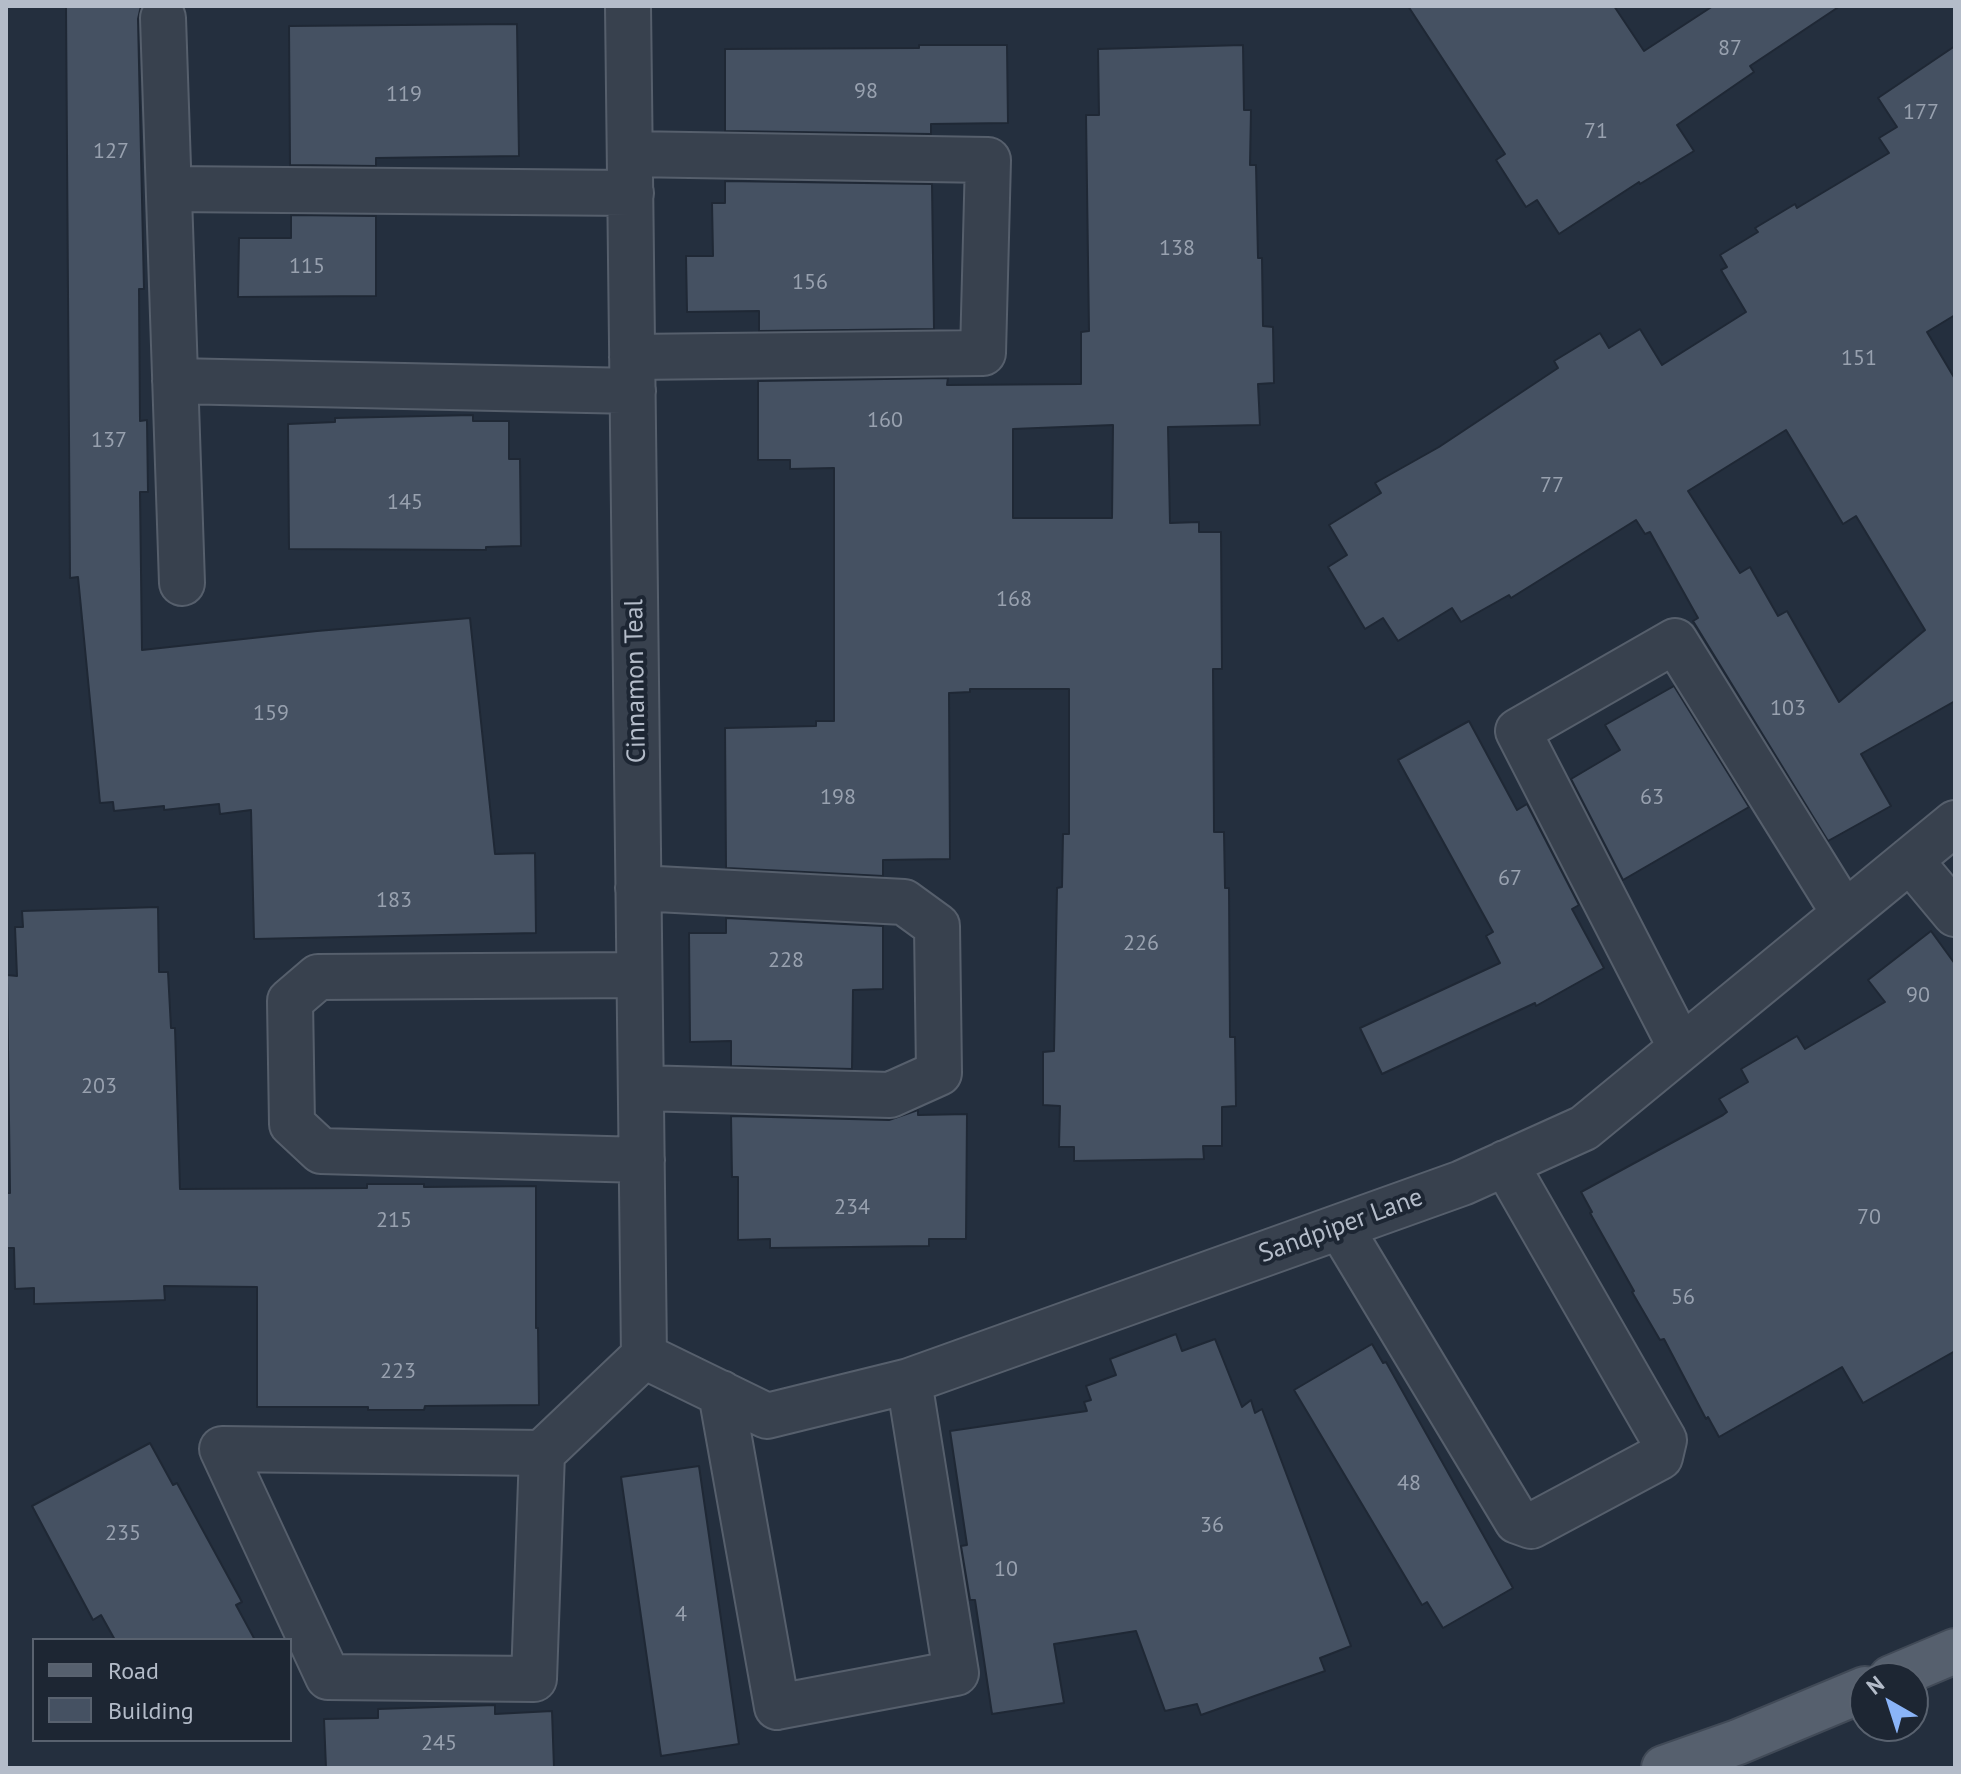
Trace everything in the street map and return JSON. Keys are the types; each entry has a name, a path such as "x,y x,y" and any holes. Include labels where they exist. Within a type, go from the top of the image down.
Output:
{"main road":[{"path":"1929,1662 1955,1651"},
{"path":"1664,1768 1738,1742 1849,1696"}],"street":[{"name":"Cinnamon Teal","path":"628,6 644,1356"},
{"path":"163,18 182,583"},
{"path":"169,189 988,160 983,353 632,374 175,381"},
{"path":"1681,1048 1518,731 1675,641 1844,913"},
{"name":"Sandpiper Lane","path":"644,1356 767,1416 909,1381 1462,1183 1584,1128 1955,823"},
{"path":"1910,860 1955,914"},
{"path":"638,888 904,902 937,926 939,1073 890,1095 641,1088"},
{"path":"639,975 318,977 290,1001 292,1124 321,1151 642,1160"},
{"path":"1340,1227 1517,1521 1531,1526 1660,1457 1664,1440 1505,1163"},
{"path":"542,1453 534,1679 328,1677 222,1449 542,1453 644,1356"},
{"path":"721,1393 777,1707 956,1673 909,1381"}],"building":[{"path":"141,6 138,19 144,289 139,289 140,421 147,420 148,492 140,492 142,650 470,618 495,854 535,853 536,933 254,939 251,810 220,814 219,804 114,811 113,802 100,803 78,577 70,578 66,7"},
{"path":"1408,6 1614,6 1644,51 1713,6 1840,6 1750,66 1754,72 1677,125 1694,151 1559,234 1537,200 1526,207 1496,160 1505,154"},
{"path":"517,24 519,156 376,158 376,166 290,165 289,26"},
{"path":"919,45 1007,45 1008,123 931,124 931,134 725,131 725,49 919,48"},
{"path":"1243,45 1244,110 1251,110 1250,165 1256,165 1263,326 1273,327 1274,383 1258,384 1260,425 1168,427 1170,523 1199,522 1199,532 1221,532 1222,669 1213,669 1214,832 1224,832 1225,888 1229,888 1230,1037 1235,1037 1236,1106 1222,1107 1222,1146 1203,1146 1204,1159 1074,1161 1074,1147 1059,1147 1060,1106 1043,1105 1043,1052 1054,1051 1057,888 1062,887 1063,834 1069,834 1069,689 970,689 970,692 949,693 950,859 883,860 883,876 726,868 725,728 816,726 816,721 834,721 834,468 790,469 790,460 758,460 758,381 948,378 947,385 1081,384 1081,332 1089,331 1086,115 1099,115 1098,49","holes":["1113,425 1112,518 1013,518 1013,429"]},
{"path":"1955,46 1955,315 1927,332 1955,379 1955,701 1861,754 1891,806 1828,841 1693,621 1698,618 1650,532 1645,534 1636,520 1511,598 1509,595 1461,622 1452,608 1398,641 1383,618 1365,629 1328,567 1347,555 1329,525 1381,493 1375,483 1439,447 1558,368 1554,361 1600,333 1609,348 1640,329 1662,365 1746,312 1721,270 1727,267 1720,255 1758,232 1755,228 1795,204 1797,208 1889,153 1879,138 1897,127 1878,98","holes":["1786,430 1843,524 1856,516 1925,630 1839,702 1787,611 1778,616 1750,567 1740,573 1688,491"]},
{"path":"725,181 932,184 934,329 759,331 759,311 687,312 686,256 713,256 712,203 725,203"},
{"path":"291,215 376,216 376,296 238,297 239,238 291,238"},
{"path":"473,415 473,421 509,421 509,459 520,459 521,546 486,547 486,550 289,549 288,424 335,422 335,418"},
{"path":"1674,686 1749,807 1623,880 1571,779 1620,750 1605,725"},
{"path":"1469,721 1517,810 1527,804 1579,905 1572,909 1604,968 1536,1006 1535,1003 1382,1074 1360,1028 1500,963 1486,936 1493,932 1398,760"},
{"path":"158,907 159,972 168,972 171,1028 175,1028 180,1189 367,1188 367,1184 536,1186 539,1405 425,1406 424,1410 257,1407 257,1287 164,1286 165,1300 34,1304 34,1288 15,1289 14,1248 6,1248 6,1193 10,1193 7,975 17,976 15,927 23,927 22,911"},
{"path":"726,918 883,926 883,989 853,990 852,1069 731,1066 731,1041 690,1042 689,933 726,933"},
{"path":"1931,931 1955,964 1955,1351 1863,1403 1842,1367 1719,1437 1708,1417 1706,1419 1664,1339 1660,1340 1632,1292 1581,1192 1727,1112 1719,1099 1748,1082 1741,1069 1797,1036 1805,1049 1885,1002 1868,980"},
{"path":"918,1110 918,1115 967,1114 966,1239 929,1239 929,1246 770,1248 770,1239 738,1240 738,1177 732,1177 731,1116 889,1120"},
{"path":"1176,1334 1182,1351 1215,1339 1242,1407 1251,1400 1255,1413 1262,1409 1351,1646 1320,1658 1325,1671 1201,1715 1197,1704 1165,1711 1136,1631 1054,1644 1064,1703 992,1714 975,1600 970,1600 961,1546 967,1545 950,1431 1087,1411 1084,1402 1091,1400 1086,1386 1116,1375 1110,1359"},
{"path":"1372,1344 1383,1363 1386,1362 1513,1588 1443,1628 1427,1602 1422,1605 1294,1390"},
{"path":"150,1443 173,1485 177,1483 242,1602 236,1605 254,1638 114,1638 101,1615 93,1620 32,1506"},
{"path":"699,1466 739,1744 661,1756 621,1477"},
{"path":"495,1705 495,1714 552,1711 554,1768 326,1768 324,1719 378,1718 378,1709"}]}
